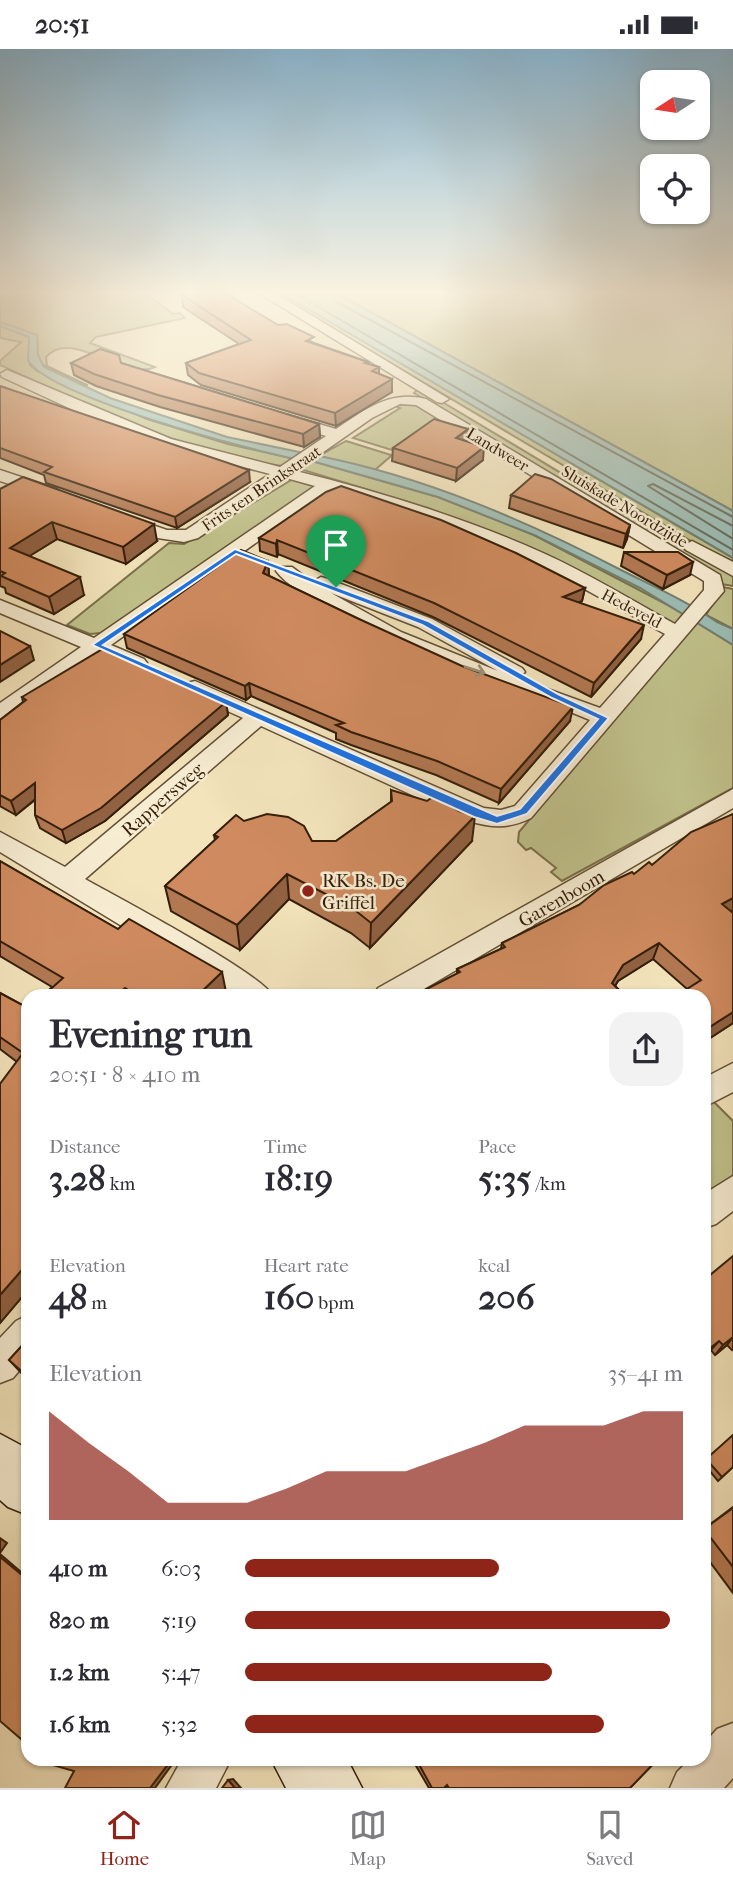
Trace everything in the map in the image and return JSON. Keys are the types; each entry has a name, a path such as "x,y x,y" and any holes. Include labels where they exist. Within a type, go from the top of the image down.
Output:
{"street":[{"name":"Sluiskade Noordzijde","path":"400,373 733,570"},
{"name":"Hedeveld","path":"7,374 91,413 165,442 383,498 476,531 539,558 682,627 523,812 497,820 478,815 177,680"},
{"name":"Landweer","path":"338,435 391,401 407,398 421,402 709,576 715,585 706,600 682,627"},
{"path":"273,415 338,435"},
{"name":"Frits ten Brinkstraat","path":"106,513 168,536 182,538 286,472 338,435"},
{"path":"0,475 68,500"},
{"name":"Frits ten Brinkstraat","path":"0,713 330,483"},
{"path":"235,551 272,566 319,597 402,640 464,667 555,696 604,718"},
{"path":"0,606 154,670"},
{"name":"Rappersweg","path":"65,882 258,717"},
{"name":"Garenboom","path":"400,989 733,797"},
{"path":"0,841 65,882 220,969 249,989"},
{"path":"711,1090 733,1076"},
{"path":"711,1208 733,1191"},
{"path":"0,1364 21,1341"},
{"path":"0,1462 21,1481"},
{"path":"693,1788 733,1745"},
{"path":"189,1788 204,1766"},
{"path":"310,1766 329,1788"}],"green space":[{"path":"17,373 42,373 147,419 228,444 295,459 282,466 209,450 138,426"},
{"path":"59,373 87,385 86,387"},
{"path":"408,373 418,373 733,558 733,566"},
{"path":"482,373 733,373 733,511"},
{"path":"419,388 733,576 733,586 721,584 721,578 697,562 414,393"},
{"path":"413,402 454,426 395,451 353,438 400,408 394,405"},
{"path":"346,441 391,456 375,470 319,456"},
{"path":"312,461 438,497 534,535 687,615 674,625 517,543 428,508 300,469"},
{"path":"293,479 316,487 101,633 90,634 67,625 169,543 184,544"},
{"path":"723,587 733,589 733,629 706,615"},
{"path":"698,621 733,645 733,788 562,881 551,872 556,868 531,848 526,850 518,842 519,832"},
{"path":"711,1101 733,1121 733,1176 711,1193"}],"water":[{"path":"57,373 110,398 227,437 304,453 295,459 152,420 71,389 43,374"},
{"path":"418,373 482,373 733,511 733,558"},
{"path":"319,456 436,488 513,518 671,595 733,629 733,645 640,588 534,535 438,497 312,461"}],"building":[{"path":"154,373 319,424 303,434 158,395 94,374"},
{"path":"200,373 377,373 392,379 335,413"},
{"path":"0,386 249,470 175,517 44,472 52,467 0,448"},
{"path":"434,419 468,429 456,438 484,447 457,468 393,448"},
{"path":"535,474 551,479 630,525 626,534 511,495"},
{"path":"23,477 154,524 123,547 52,522 10,548 80,577 49,597 1,576 5,573 0,571 0,489"},
{"path":"341,486 441,520 516,553 585,588 563,597 644,625 594,683 434,603 277,540 276,544 259,538 326,492"},
{"path":"241,550 268,561 263,573 359,619 462,666 573,707 501,789 437,761 351,732 336,725 344,723 249,683 245,686 124,634"},
{"path":"624,552 678,552 693,562 667,575"},
{"path":"0,631 30,646 0,665"},
{"path":"106,647 226,702 101,808 62,830 35,815 35,783 11,801 0,795 0,720 26,700 22,697"},
{"name":"RK Bs. De Griffel","path":"391,790 427,801 434,796 459,811 475,816 371,923 351,907 287,874 237,925 165,886 218,837 214,835 236,815 244,821 267,814 288,817 304,826 312,841 336,841 392,801"},
{"path":"733,814 733,898 722,904 733,913 733,1012 711,1026 711,989 687,989 701,980 659,943 623,965 612,983 618,989 427,989 460,972 457,969 505,947 502,943 579,905 604,885 632,872 634,874 649,862 652,865 691,832"},
{"path":"0,861 118,929 129,919 222,972 204,989 51,989 63,978 0,941"},
{"path":"0,993 21,1004 21,1052 0,1037"},
{"path":"21,1056 21,1271 0,1295 0,1084"},
{"path":"733,1256 733,1337 723,1345 719,1341 711,1347 711,1274"},
{"path":"21,1347 21,1371 9,1360"},
{"path":"733,1435 733,1467 722,1477 711,1465 711,1455"},
{"path":"733,1508 733,1567 711,1538 711,1524"},
{"path":"0,1557 21,1574 21,1739 0,1721"},
{"path":"56,1766 167,1766 150,1788 65,1788 74,1771"},
{"path":"420,1766 651,1766 630,1788 449,1788 447,1785 444,1788 432,1788"},
{"path":"228,1780 235,1788 222,1788"}],"place":[{"name":"RK Bs. De Griffel","path":"308,891"}],"route":[{"path":"235,551 336,587 425,623 555,696 604,718 523,812 511,818 497,820 478,815 97,645 235,551"}]}
